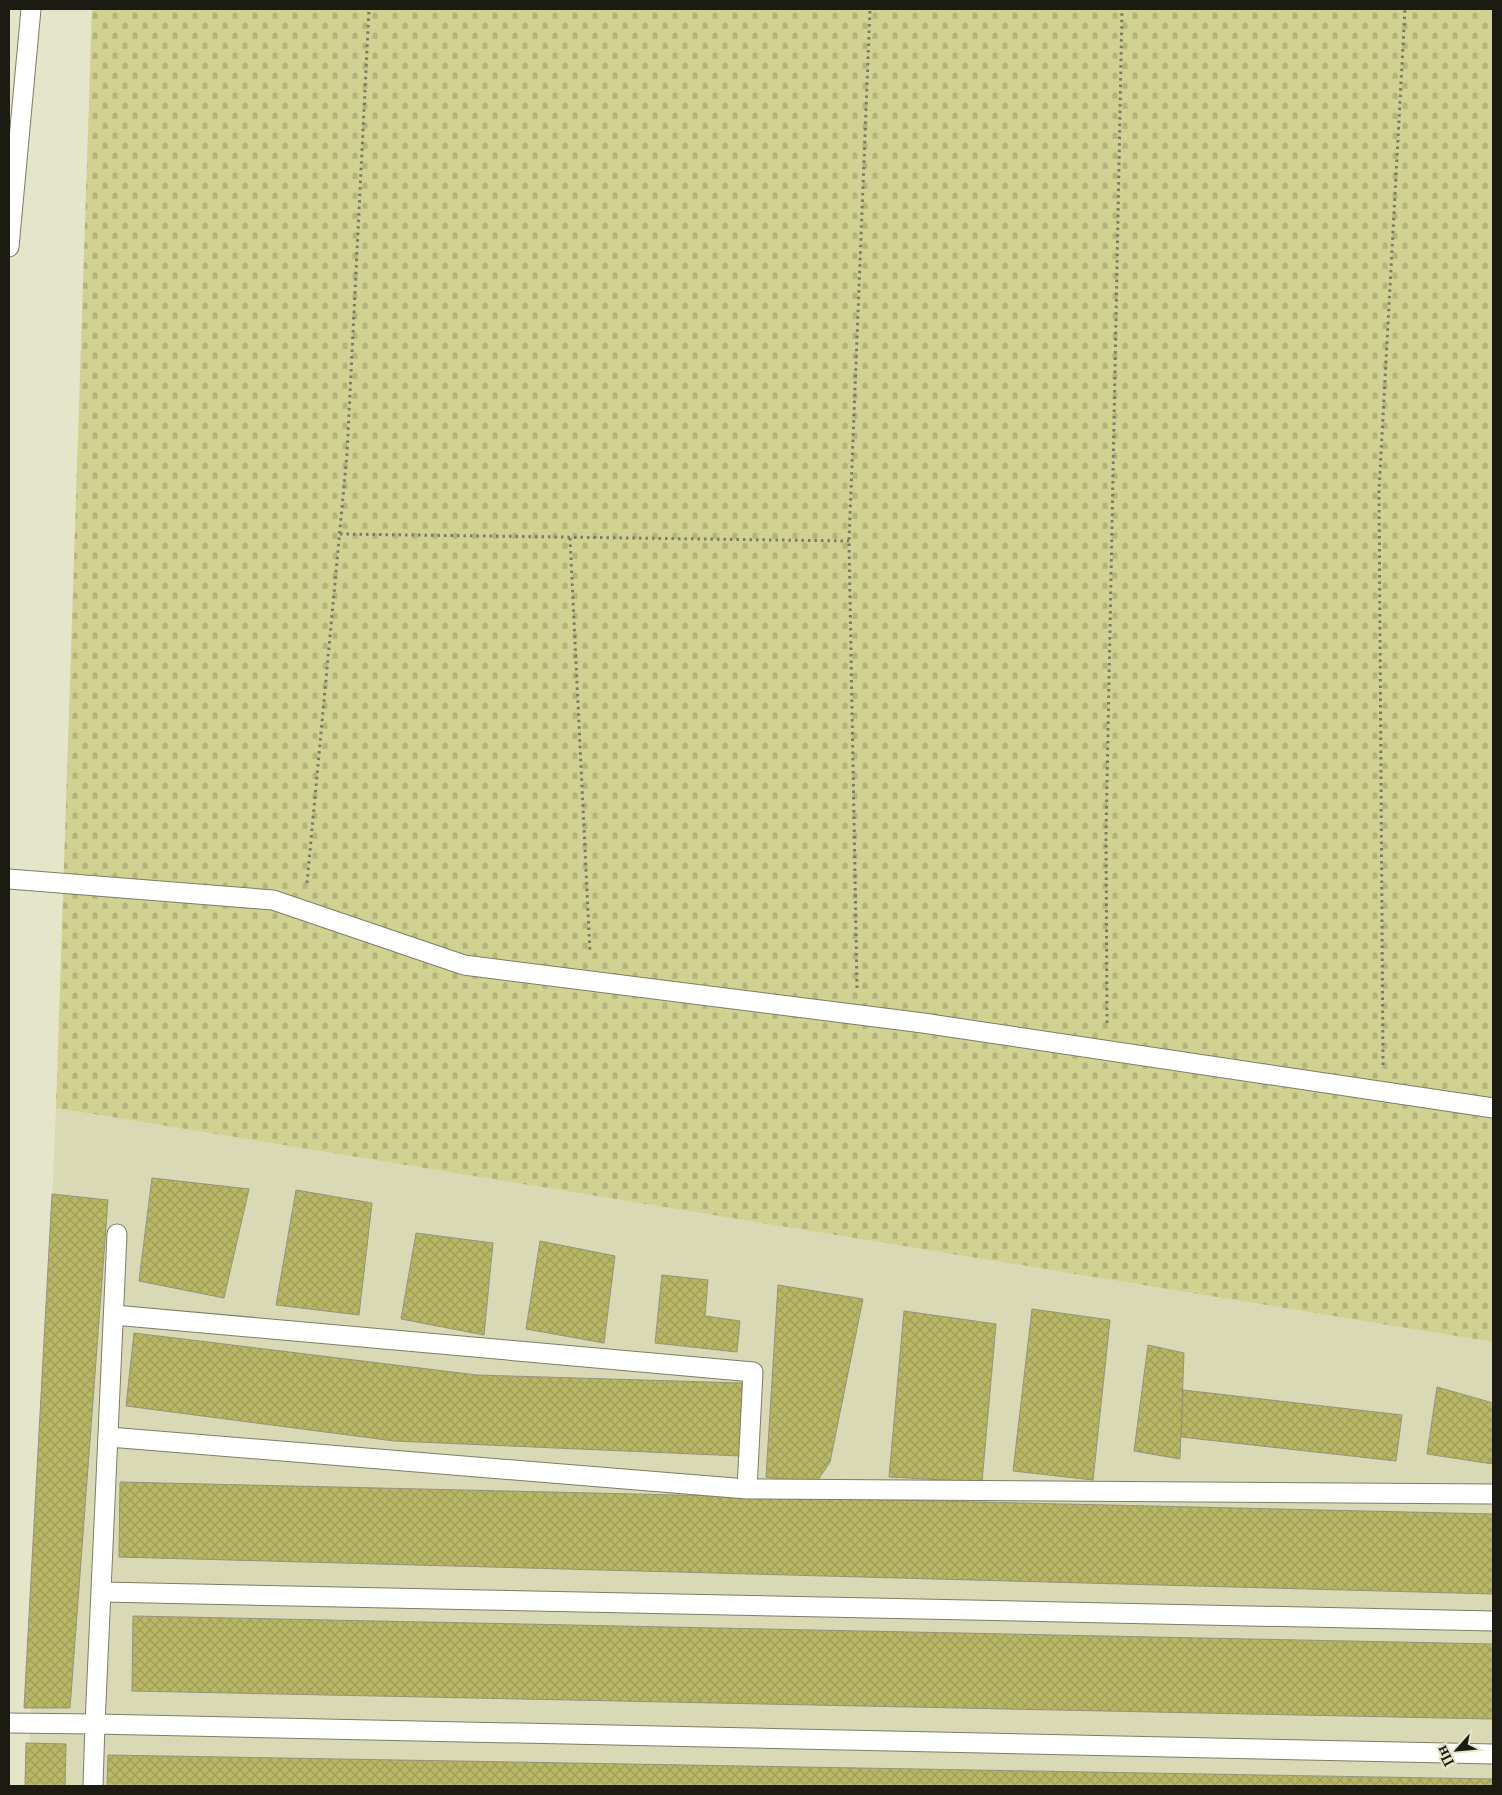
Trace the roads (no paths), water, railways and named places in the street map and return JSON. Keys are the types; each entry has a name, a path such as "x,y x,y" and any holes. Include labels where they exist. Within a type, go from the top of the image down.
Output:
{"lane":[{"path":"9,248 31,9"},
{"path":"9,879 274,900 464,965 857,1015 1493,1108"},
{"path":"93,1786 117,1234"},
{"path":"114,1315 752,1372 747,1489"},
{"path":"109,1437 747,1489 1493,1494"},
{"path":"102,1592 1493,1621"},
{"path":"9,1724 95,1724 1493,1754"}]}
